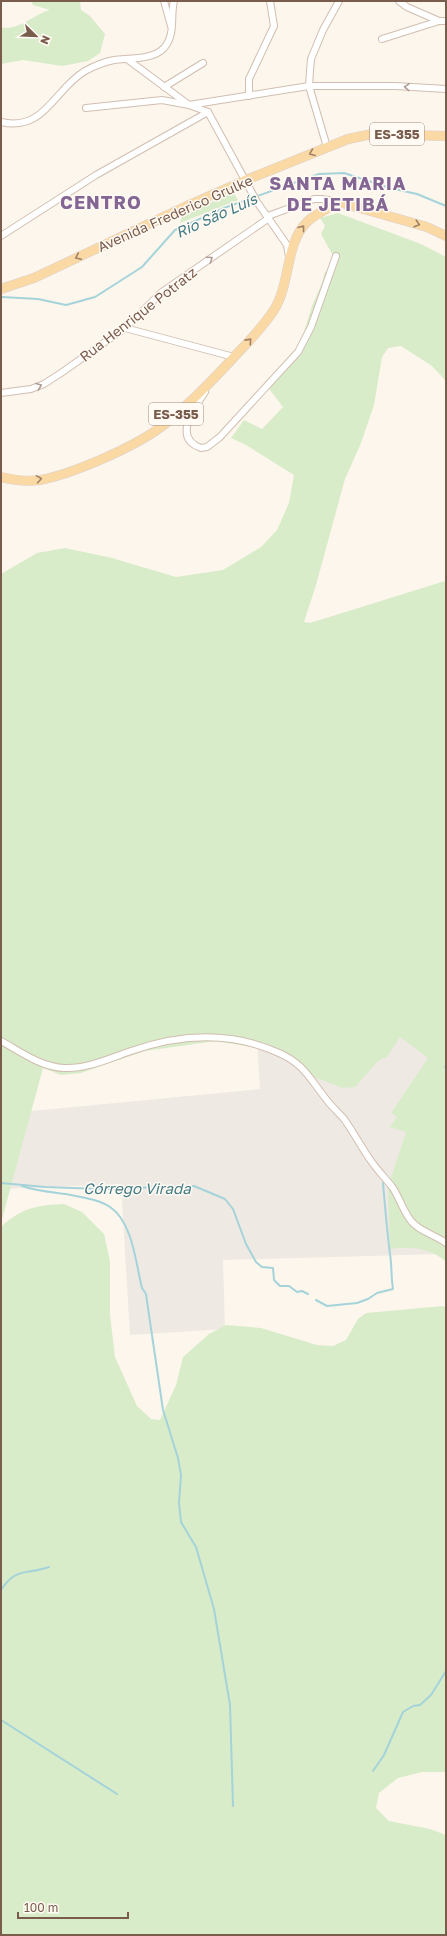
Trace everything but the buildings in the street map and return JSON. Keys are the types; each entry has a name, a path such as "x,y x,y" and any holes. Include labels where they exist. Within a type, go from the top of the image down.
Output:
{"main road":[{"name":"Avenida Frederico Grulke","path":"1,289 34,278 191,204 348,139 372,134 446,136"},
{"path":"339,202 427,227 446,236"},
{"name":"ES-355","path":"1,477 25,481 40,480 97,461 161,427 211,382 274,309 284,290 299,231 308,220 339,202"}],"street":[{"path":"164,1 172,28"},
{"path":"1,122 29,122 40,116 76,77 98,65 156,54 167,43 172,28 174,1"},
{"path":"249,96 250,79 274,26 270,1"},
{"path":"327,147 309,86 311,59 323,30 338,1"},
{"path":"399,1 406,8 439,21 446,22"},
{"path":"382,40 439,21"},
{"path":"127,59 189,105 309,86 387,86 446,89"},
{"path":"164,87 202,63"},
{"path":"86,108 162,100 189,105 208,112 257,202 287,245 290,264"},
{"path":"1,236 96,175 208,112"},
{"name":"Rua Henrique Potratz","path":"1,393 16,392 44,384 125,328 162,292 268,217 314,199 339,202"},
{"path":"211,382 191,414 187,426 188,438 195,446 201,448 207,447 220,437 298,352 311,327 336,256"},
{"path":"125,328 234,357"},
{"path":"1,1041 32,1059 48,1065 63,1068 79,1068 96,1064 151,1044 179,1038 202,1036 225,1038 251,1043 280,1053 309,1074 325,1098 344,1120 374,1165 391,1185 414,1224 446,1243"}],"shaded area":[{"path":"441,1030 440,1254 223,1260 225,1329 130,1335 121,1184 1,1189 1,1114 260,1089 257,1039"}],"green space":[{"path":"31,1 80,1 81,10 90,16 105,34 100,53 88,61 62,66 23,60 1,64 1,27 7,28 19,25 50,10 33,5"},
{"path":"233,192 238,200 180,223 182,216"},
{"path":"338,213 421,244 446,257 446,381 432,366 401,346 388,348 382,357 374,405 361,443 345,479 316,585 304,622 310,623 445,581 446,1262 434,1254 420,1249 390,1249 388,1187 406,1132 390,1127 397,1117 391,1113 428,1058 400,1037 387,1057 378,1061 355,1087 343,1088 316,1078 282,1056 252,1047 216,1041 145,1051 81,1073 61,1075 43,1068 1,1223 1,574 37,553 65,548 112,558 176,577 223,570 261,547 277,530 289,503 294,475 246,445 231,438 244,420 262,429 283,407 267,386 300,344 325,272 336,269 336,261 321,234 325,226 320,218"},
{"path":"64,1204 82,1212 104,1234 110,1261 110,1315 115,1357 137,1406 151,1419 160,1420 176,1385 183,1357 209,1334 226,1325 261,1328 317,1345 333,1346 346,1340 358,1319 366,1313 443,1306 446,1308 446,1772 422,1772 398,1778 379,1793 376,1808 389,1821 430,1829 446,1835 446,1935 1,1935 1,1227 15,1216 30,1209 46,1205"}],"waterway":[{"name":"Rio São Luís","path":"2,297 38,299 66,305 95,297 142,267 175,230 224,208 319,174 344,173 390,188 417,194 446,206"},
{"name":"Córrego Virada","path":"1,1183 45,1187 101,1189 194,1186 225,1199 233,1209 246,1244 256,1262 262,1267 273,1268 274,1280 280,1286 289,1286 297,1292 302,1291 308,1294"},
{"path":"316,1300 327,1306 357,1303 368,1299 377,1293 393,1289 383,1183"},
{"path":"22,1186 83,1197 105,1204 118,1214 129,1233 142,1288 146,1294 163,1410 178,1458 181,1475 179,1503 181,1522 196,1547 214,1609 230,1705 233,1806"},
{"path":"1,1590 6,1583 17,1575 49,1567"},
{"path":"373,1771 384,1755 403,1712 413,1706 420,1705 431,1695 446,1671"},
{"path":"1,1720 117,1794"}],"district":[{"name":"SANTA MARIA DE JETIBÁ","path":"338,193"},
{"name":"CENTRO","path":"101,202"}]}
